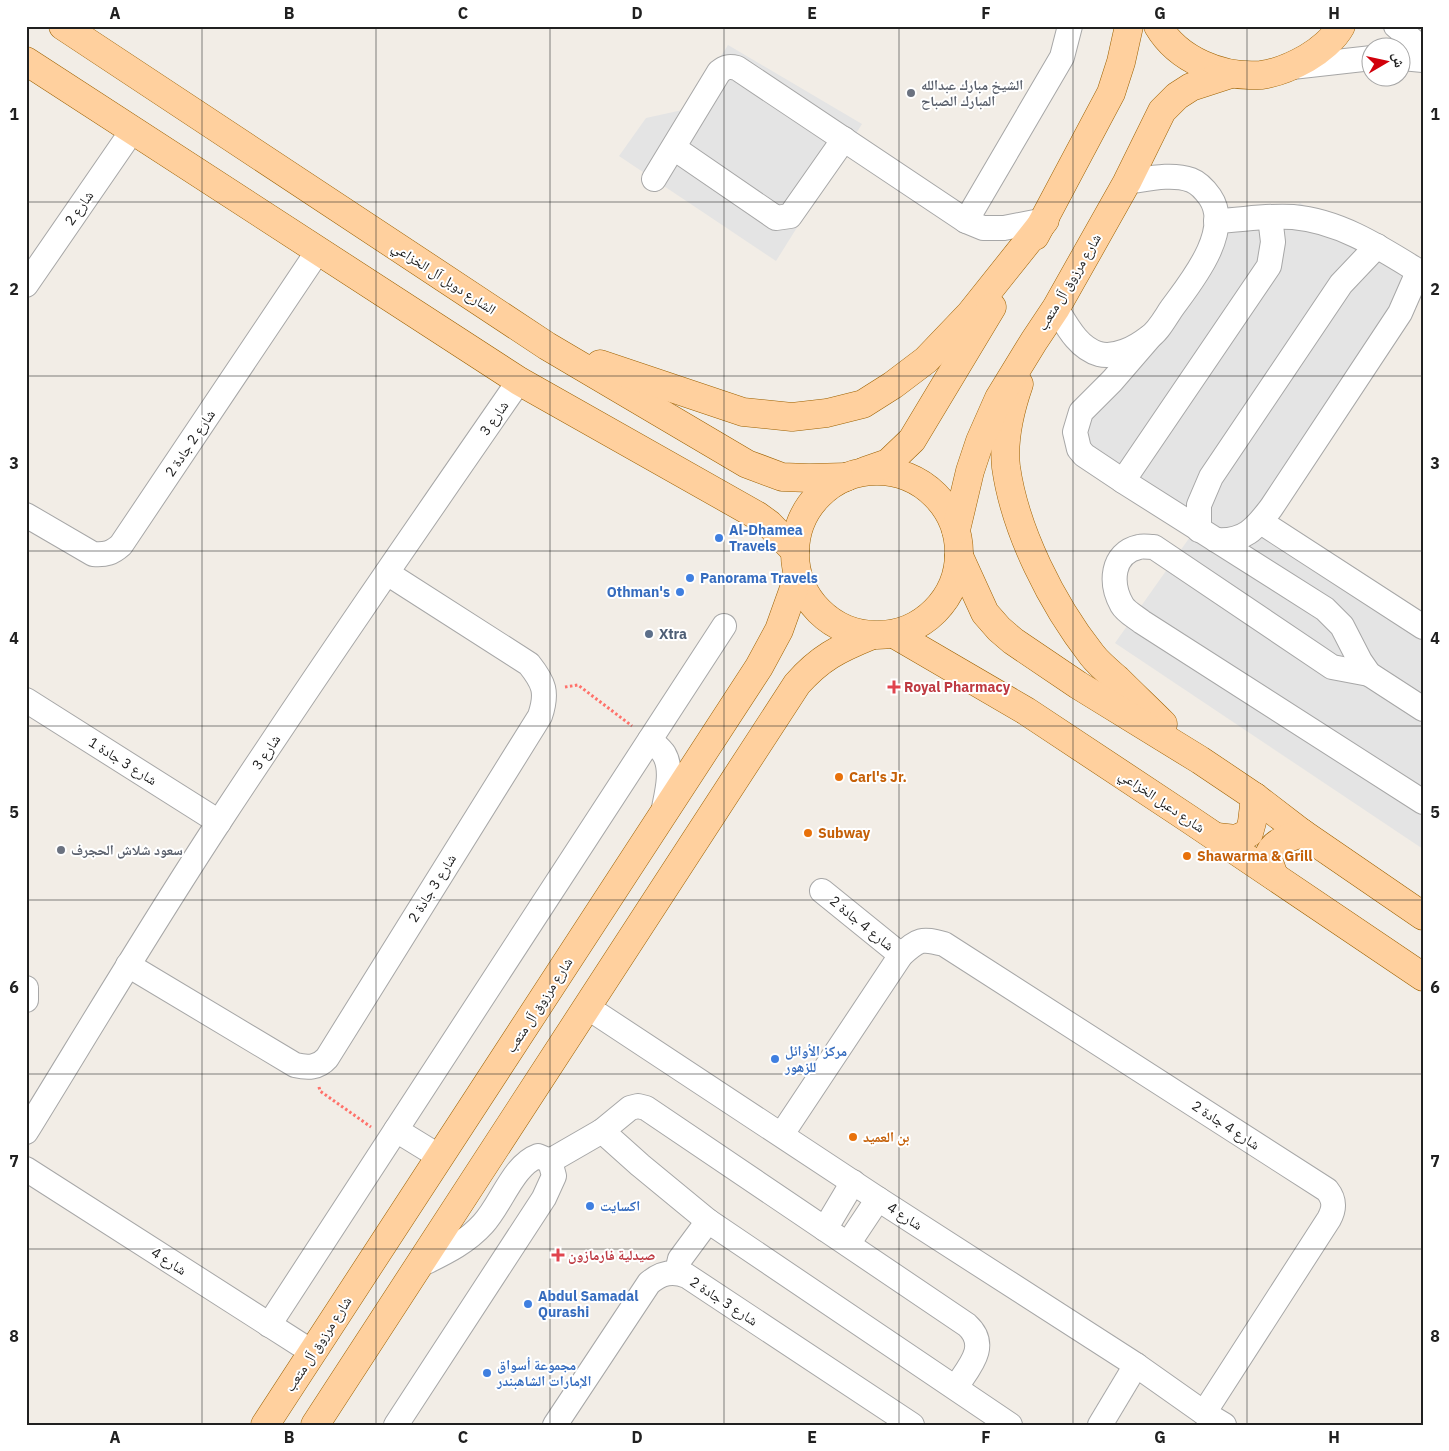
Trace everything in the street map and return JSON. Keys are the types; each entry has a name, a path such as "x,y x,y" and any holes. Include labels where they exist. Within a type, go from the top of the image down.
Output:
{"main road":[{"name":"الشارع دوبل آل الخزاعي","path":"63,26 547,346 747,464 782,477 809,478 855,474"},
{"path":"796,564 797,532 804,514 815,498 829,486 855,474 888,463 912,440 1045,220 1111,93 1121,62 1129,26"},
{"path":"1158,26 1164,37 1194,61 1231,74 1261,75 1290,68 1317,52 1338,31 1340,26"},
{"path":"26,61 519,381 758,516 769,524 796,564 806,595 818,610 833,623 851,632 882,635"},
{"name":"شارع مرزوق آل متعب","path":"958,543 970,471 980,441 999,398 1056,308 1127,182 1162,111 1176,96 1191,87 1231,74"},
{"path":"547,346 743,412 792,417 836,411 863,404 893,385 926,360 970,314 1045,220"},
{"path":"1034,340 1016,391 1007,433 1006,465 1015,506 1027,540 1046,583 1093,656 1200,760"},
{"path":"855,474 888,471 911,478 931,490 947,508 958,543 985,613 1013,641 1078,685 1200,760 1423,916"},
{"path":"315,1425 797,684 810,670 839,648 915,627 933,614 946,598 956,578 958,543"},
{"name":"شارع مرزوق آل متعب","path":"265,1425 770,648 786,611 796,564"},
{"name":"شارع دعبل الخزاعي","path":"882,635 1026,711 1423,976"},
{"path":"1217,837 1236,839 1249,833 1255,798"},
{"path":"1274,876 1268,857 1272,848 1284,840 1302,833"},
{"path":"386,1239 392,1257 400,1264 409,1267 418,1266"},
{"path":"348,1298 358,1295 368,1297 376,1303 381,1312 382,1322"}],"street":[{"path":"966,221 1062,57 1070,26"},
{"path":"1396,26 1423,47"},
{"path":"1290,68 1362,59"},
{"path":"654,180 719,72 731,66 737,68 966,221 983,228 1004,228 1045,220"},
{"name":"شارع 2","path":"26,285 132,131"},
{"path":"674,148 776,218 781,218 790,216 844,140"},
{"path":"1127,182 1171,176 1193,180 1205,190 1217,212 1216,232 1208,255 1150,338 1112,381 1081,412 1075,432 1079,449 1084,455 1123,481 1325,609 1342,626 1369,674"},
{"path":"1208,535 1226,540 1238,538 1261,522 1400,313 1420,273 1377,246 1344,230 1315,220 1294,217 1270,217 1216,221"},
{"path":"1123,481 1269,266 1273,242 1270,217"},
{"path":"1208,535 1199,505 1211,478 1341,284 1377,246"},
{"name":"شارع 2 جادة 2","path":"26,515 93,554 104,555 121,545 318,251"},
{"path":"1056,308 1075,337 1086,349 1100,354 1116,354 1133,348 1150,338"},
{"name":"شارع 3","path":"26,1132 128,965 219,822 386,573 519,381"},
{"path":"1261,522 1423,627"},
{"path":"1423,709 1369,674 1332,667 1154,547 1138,547 1126,553 1117,561 1114,577 1116,592 1122,607 1151,628 1423,802"},
{"path":"386,573 529,664 544,689"},
{"path":"269,1325 724,626"},
{"name":"شارع 3 جادة 2","path":"315,1067 327,1058 540,716 544,703 544,689"},
{"name":"شارع 3 جادة 1","path":"26,700 219,822"},
{"path":"650,740 664,754 668,763 669,777 663,814"},
{"name":"شارع 4 جادة 2","path":"822,891 901,955"},
{"name":"شارع 4 جادة 2","path":"782,1134 901,955 914,943 927,940 944,944 1327,1190 1332,1196 1334,1204 1330,1219 1204,1412"},
{"path":"128,965 295,1065 315,1067"},
{"path":"26,988 26,1000"},
{"name":"شارع 4","path":"587,1007 878,1199 1136,1365 1224,1425"},
{"path":"550,1161 602,1131 630,1108 638,1106 646,1108 973,1330 977,1339 978,1349 975,1358 956,1387"},
{"path":"602,1131 708,1221 1010,1425"},
{"path":"393,1135 440,1156"},
{"path":"396,1425 552,1185 554,1176 550,1161 538,1156 524,1164 494,1210 472,1236 418,1266"},
{"name":"شارع 4","path":"26,1169 312,1352"},
{"path":"826,1229 853,1182"},
{"path":"848,1244 878,1199"},
{"path":"677,1272 680,1259 708,1221"},
{"name":"شارع 3 جادة 2","path":"556,1425 649,1283 657,1276 677,1272 687,1276 912,1425"},
{"path":"1100,1425 1136,1365"}],"path":[{"path":"544,689 578,685 650,740"},
{"path":"315,1067 320,1091 393,1135"}],"shaded area":[{"path":"728,45 862,124 776,261 619,156 646,118 687,109"},
{"path":"1300,203 1418,272 1254,526 1423,629 1423,849 1115,643 1197,527 1065,438 1181,286 1229,206 1283,217"}],"place":[{"name":"الشيخ مبارك عبدالله المبارك الصباح","path":"911,93"},
{"name":"Al-Dhamea Travels","path":"719,538"},
{"name":"Panorama Travels","path":"690,578"},
{"name":"Othman's","path":"680,592"},
{"name":"Xtra","path":"649,634"},
{"name":"Royal Pharmacy","path":"894,687"},
{"name":"Carl's Jr.","path":"839,777"},
{"name":"Subway","path":"808,833"},
{"name":"سعود شلاش الحجرف","path":"61,850"},
{"name":"Shawarma & Grill","path":"1187,856"},
{"name":"مركز الأوائل للزهور","path":"775,1059"},
{"name":"بن العميد","path":"853,1137"},
{"name":"اكسايت","path":"590,1206"},
{"name":"صيدلية فارمازون","path":"558,1255"},
{"name":"Abdul Samadal Qurashi","path":"528,1304"},
{"name":"مجموعة أسواق الإمارات الشاهبندر","path":"487,1373"}]}
